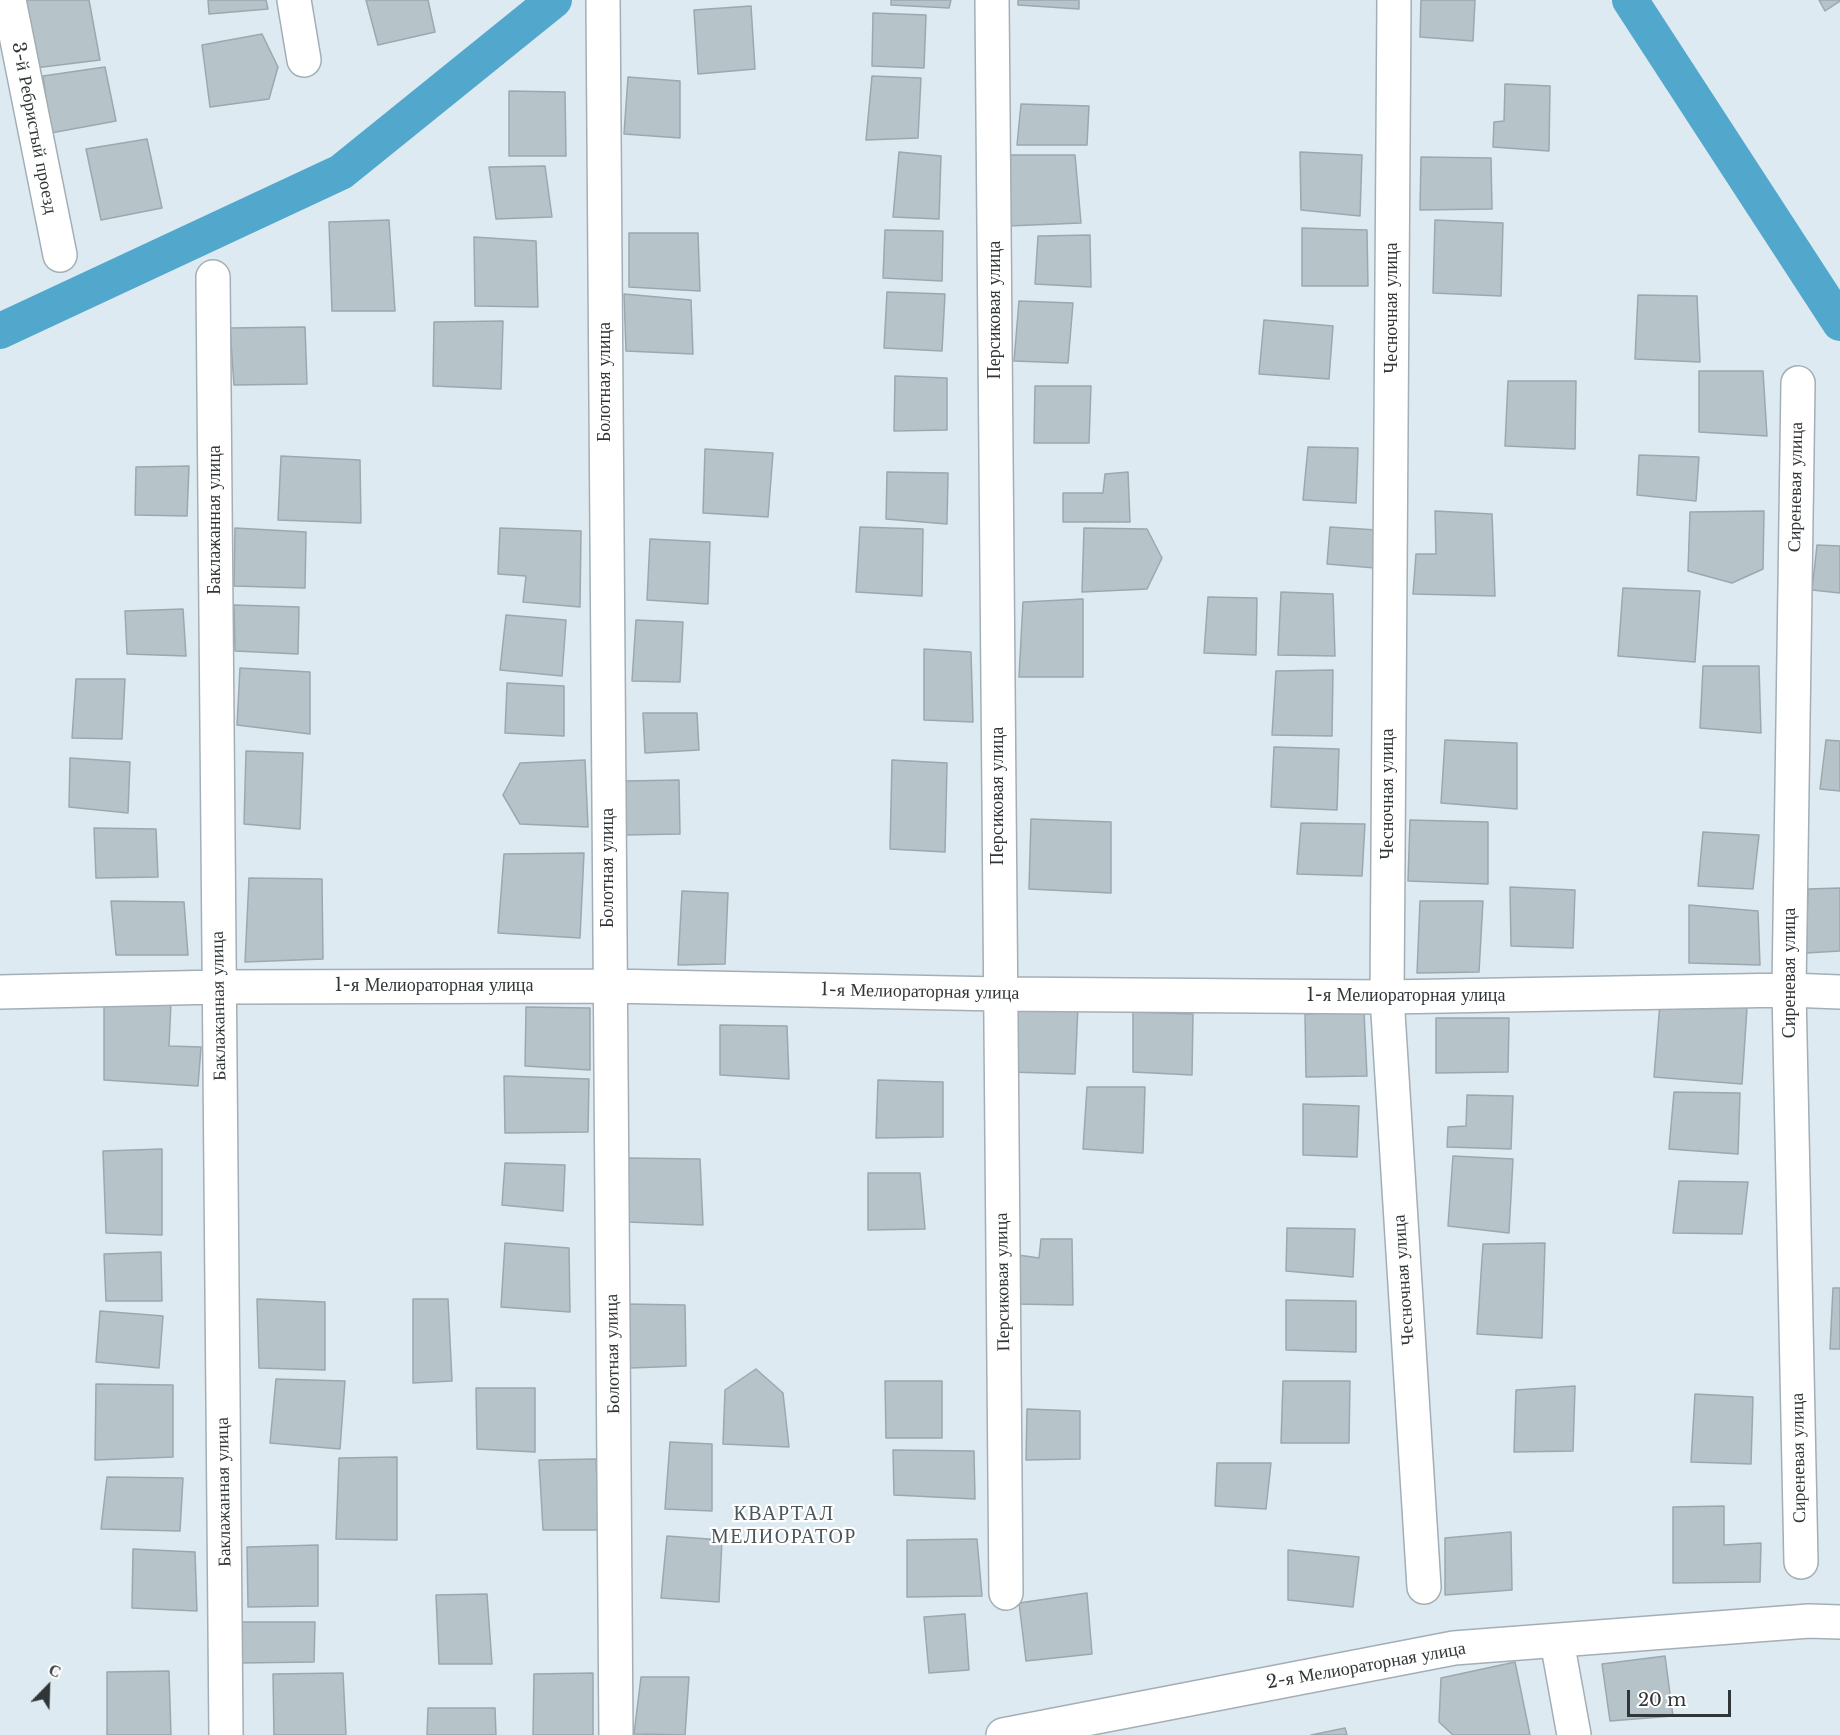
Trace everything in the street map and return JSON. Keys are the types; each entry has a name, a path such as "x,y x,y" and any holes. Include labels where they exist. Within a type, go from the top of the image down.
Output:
{"street":[{"name":"3-й Ребристый проезд","path":"9,0 60,255"},
{"path":"294,0 304,60"},
{"name":"Болотная улица","path":"603,0 616,1735"},
{"name":"Персиковая улица","path":"992,0 1006,1593"},
{"name":"Чесночная улица","path":"1394,0 1387,997 1424,1587"},
{"name":"Баклажанная улица","path":"213,277 226,1735"},
{"name":"Сиреневая улица","path":"1798,383 1789,990 1801,1562"},
{"name":"1-я Мелиораторная улица","path":"0,992 218,987 609,986 999,994 1387,997 1789,990 1840,992"},
{"name":"2-я Мелиораторная улица","path":"1003,1735 1137,1723 1454,1648 1809,1621 1840,1622"},
{"path":"1557,1641 1574,1735"}],"building":[{"path":"23,0 89,0 100,60 35,68"},
{"path":"208,0 266,0 268,9 209,14"},
{"path":"366,0 428,0 435,32 378,45"},
{"path":"891,0 951,0 949,8 891,5"},
{"path":"1018,0 1079,0 1079,9 1018,5"},
{"path":"1421,0 1475,0 1473,41 1420,37"},
{"path":"1819,0 1840,0 1840,1 1825,11"},
{"path":"751,6 755,69 698,74 694,10"},
{"path":"873,13 926,15 924,68 872,66"},
{"path":"262,34 278,67 269,99 210,107 202,45"},
{"path":"105,67 116,121 51,133 43,76"},
{"path":"872,76 921,78 918,138 866,140"},
{"path":"628,77 680,81 680,138 624,134"},
{"path":"1505,84 1550,86 1549,151 1493,147 1494,122 1504,121"},
{"path":"509,91 565,92 566,156 509,156"},
{"path":"1021,104 1089,106 1087,145 1017,145"},
{"path":"147,139 162,208 101,220 86,149"},
{"path":"899,152 941,156 939,219 893,217"},
{"path":"1300,152 1362,155 1360,216 1301,210"},
{"path":"1006,155 1075,155 1081,223 1008,226"},
{"path":"1421,157 1491,158 1492,209 1420,210"},
{"path":"545,166 552,217 496,219 489,167"},
{"path":"389,220 395,311 332,311 329,222"},
{"path":"1435,220 1503,223 1501,296 1433,293"},
{"path":"1302,228 1367,230 1368,286 1302,286"},
{"path":"885,230 943,231 942,281 883,278"},
{"path":"629,233 698,233 700,291 629,287"},
{"path":"1090,235 1091,287 1035,284 1038,236"},
{"path":"474,237 536,241 538,307 475,306"},
{"path":"887,292 945,294 942,351 884,348"},
{"path":"624,294 691,300 693,354 626,351"},
{"path":"1638,295 1697,296 1700,362 1635,359"},
{"path":"1019,301 1073,303 1068,363 1014,361"},
{"path":"1264,320 1333,326 1329,379 1259,374"},
{"path":"503,321 501,389 433,386 434,322"},
{"path":"305,327 307,384 234,385 230,328"},
{"path":"1699,371 1763,371 1767,436 1699,432"},
{"path":"895,376 947,378 947,430 894,431"},
{"path":"1508,381 1576,381 1575,449 1505,446"},
{"path":"1035,386 1091,386 1089,443 1034,443"},
{"path":"1308,447 1358,448 1356,503 1303,500"},
{"path":"705,449 773,453 768,517 703,513"},
{"path":"1639,455 1699,457 1696,501 1637,495"},
{"path":"281,456 360,460 361,523 278,520"},
{"path":"189,466 187,516 135,515 136,467"},
{"path":"887,472 948,473 947,524 886,519"},
{"path":"1128,472 1130,522 1063,522 1063,493 1103,493 1105,474"},
{"path":"1435,511 1492,514 1495,596 1413,594 1416,554 1436,554"},
{"path":"1764,511 1763,569 1732,583 1688,571 1690,512"},
{"path":"860,527 923,529 922,596 856,592"},
{"path":"1330,527 1377,530 1375,568 1327,564"},
{"path":"235,528 306,532 305,588 234,586"},
{"path":"500,528 581,531 580,607 523,602 526,576 498,574"},
{"path":"1084,528 1147,529 1162,558 1147,589 1082,592"},
{"path":"650,539 710,542 708,604 647,600"},
{"path":"1817,545 1840,546 1840,593 1812,590"},
{"path":"1623,588 1700,591 1695,662 1618,656"},
{"path":"1281,592 1333,594 1335,656 1278,655"},
{"path":"1208,597 1257,598 1256,655 1204,653"},
{"path":"1083,599 1083,677 1019,677 1023,602"},
{"path":"234,605 299,607 298,654 235,651"},
{"path":"183,609 186,656 127,654 125,611"},
{"path":"506,615 566,620 562,676 500,670"},
{"path":"636,620 683,622 680,682 632,681"},
{"path":"924,649 971,652 973,722 924,720"},
{"path":"1703,666 1759,666 1761,733 1700,728"},
{"path":"240,668 310,672 310,734 237,725"},
{"path":"1333,670 1332,736 1272,735 1276,671"},
{"path":"76,679 125,679 122,739 72,738"},
{"path":"507,683 564,686 564,736 505,733"},
{"path":"643,713 697,713 699,750 645,753"},
{"path":"1445,740 1517,743 1517,809 1441,803"},
{"path":"1826,740 1840,741 1840,791 1820,789"},
{"path":"1274,747 1339,749 1337,810 1271,807"},
{"path":"246,751 303,753 300,829 244,824"},
{"path":"70,758 130,762 128,813 69,807"},
{"path":"585,760 588,827 520,824 503,795 520,763"},
{"path":"892,760 947,763 945,852 890,849"},
{"path":"679,780 680,834 624,835 626,781"},
{"path":"1031,819 1111,822 1111,893 1029,889"},
{"path":"1410,820 1488,822 1488,884 1408,881"},
{"path":"1301,823 1365,824 1362,876 1297,874"},
{"path":"94,828 156,829 158,877 96,878"},
{"path":"1703,832 1759,835 1753,889 1698,886"},
{"path":"584,853 580,938 498,933 504,854"},
{"path":"249,878 322,879 323,959 245,962"},
{"path":"1510,887 1575,890 1573,948 1511,946"},
{"path":"1840,888 1840,951 1806,953 1808,889"},
{"path":"682,891 728,893 725,964 678,965"},
{"path":"111,901 184,902 188,955 116,955"},
{"path":"1420,901 1483,901 1479,972 1417,973"},
{"path":"1689,905 1758,911 1760,965 1689,963"},
{"path":"104,1002 171,1002 169,1046 201,1047 198,1086 104,1080"},
{"path":"1660,1003 1747,1008 1742,1084 1654,1077"},
{"path":"1078,1006 1075,1074 1011,1072 1009,1007"},
{"path":"526,1007 590,1008 590,1070 525,1066"},
{"path":"1364,1011 1367,1076 1306,1077 1305,1014"},
{"path":"1133,1012 1193,1014 1192,1075 1133,1072"},
{"path":"1436,1018 1509,1018 1508,1072 1436,1073"},
{"path":"720,1025 787,1026 789,1079 720,1075"},
{"path":"504,1076 589,1079 588,1132 505,1133"},
{"path":"878,1080 943,1082 943,1137 876,1138"},
{"path":"1087,1087 1145,1087 1143,1153 1083,1149"},
{"path":"1674,1092 1740,1093 1738,1154 1669,1149"},
{"path":"1467,1095 1513,1096 1511,1149 1447,1147 1448,1127 1466,1126"},
{"path":"1303,1104 1359,1106 1357,1157 1303,1155"},
{"path":"162,1149 162,1235 106,1233 103,1151"},
{"path":"1453,1156 1513,1159 1509,1233 1448,1226"},
{"path":"626,1158 700,1159 703,1225 628,1222"},
{"path":"505,1163 565,1165 563,1211 502,1205"},
{"path":"868,1173 920,1173 925,1229 868,1230"},
{"path":"1679,1181 1748,1182 1742,1234 1673,1233"},
{"path":"1287,1228 1355,1229 1353,1277 1286,1271"},
{"path":"1041,1239 1072,1239 1073,1305 1016,1304 1018,1255 1039,1258"},
{"path":"505,1243 569,1248 570,1312 501,1307"},
{"path":"1545,1243 1542,1338 1477,1334 1483,1244"},
{"path":"161,1252 162,1301 106,1301 104,1254"},
{"path":"1833,1288 1840,1288 1840,1349 1830,1349"},
{"path":"257,1299 325,1302 325,1370 259,1368"},
{"path":"413,1299 448,1299 452,1381 413,1383"},
{"path":"1286,1300 1356,1301 1356,1352 1286,1350"},
{"path":"627,1304 685,1305 686,1366 630,1368"},
{"path":"100,1311 163,1316 159,1368 96,1362"},
{"path":"756,1369 783,1393 789,1447 723,1444 725,1390"},
{"path":"276,1379 345,1381 340,1449 270,1443"},
{"path":"885,1381 942,1381 942,1438 886,1438"},
{"path":"1283,1381 1350,1381 1349,1443 1281,1443"},
{"path":"96,1384 173,1385 173,1457 95,1460"},
{"path":"1575,1386 1573,1451 1514,1452 1516,1390"},
{"path":"476,1388 535,1388 535,1452 477,1449"},
{"path":"1695,1394 1753,1397 1751,1464 1691,1462"},
{"path":"1027,1409 1080,1411 1080,1459 1026,1460"},
{"path":"670,1442 712,1444 712,1511 665,1509"},
{"path":"893,1450 974,1451 975,1499 894,1495"},
{"path":"397,1457 397,1540 336,1539 339,1458"},
{"path":"596,1459 599,1530 543,1530 539,1460"},
{"path":"1217,1463 1271,1463 1266,1509 1215,1506"},
{"path":"107,1477 183,1478 180,1531 101,1529"},
{"path":"1724,1506 1724,1545 1761,1543 1760,1582 1673,1583 1673,1507"},
{"path":"1511,1532 1512,1590 1445,1595 1445,1538"},
{"path":"667,1536 722,1540 719,1602 661,1598"},
{"path":"977,1539 982,1596 907,1597 907,1540"},
{"path":"318,1545 318,1606 248,1607 247,1547"},
{"path":"133,1549 195,1552 197,1611 132,1608"},
{"path":"1288,1550 1359,1557 1353,1607 1288,1600"},
{"path":"1087,1593 1092,1654 1026,1661 1019,1603"},
{"path":"487,1594 492,1664 439,1664 436,1595"},
{"path":"965,1614 969,1670 929,1673 924,1617"},
{"path":"238,1622 315,1622 314,1662 238,1663"},
{"path":"1665,1656 1673,1716 1610,1721 1602,1664"},
{"path":"1515,1662 1530,1735 1453,1735 1439,1722 1441,1678"},
{"path":"169,1671 171,1735 107,1735 107,1672"},
{"path":"343,1673 346,1735 274,1735 273,1674"},
{"path":"593,1673 593,1735 533,1735 534,1674"},
{"path":"641,1677 689,1677 685,1735 634,1734"},
{"path":"428,1708 495,1708 496,1735 427,1735"},
{"path":"1345,1728 1347,1735 1311,1735"}],"waterway":[{"path":"0,331 341,172 554,0"},
{"path":"1630,0 1840,323"}],"district":[{"name":"КВАРТАЛ МЕЛИОРАТОР","path":"784,1526"}]}
